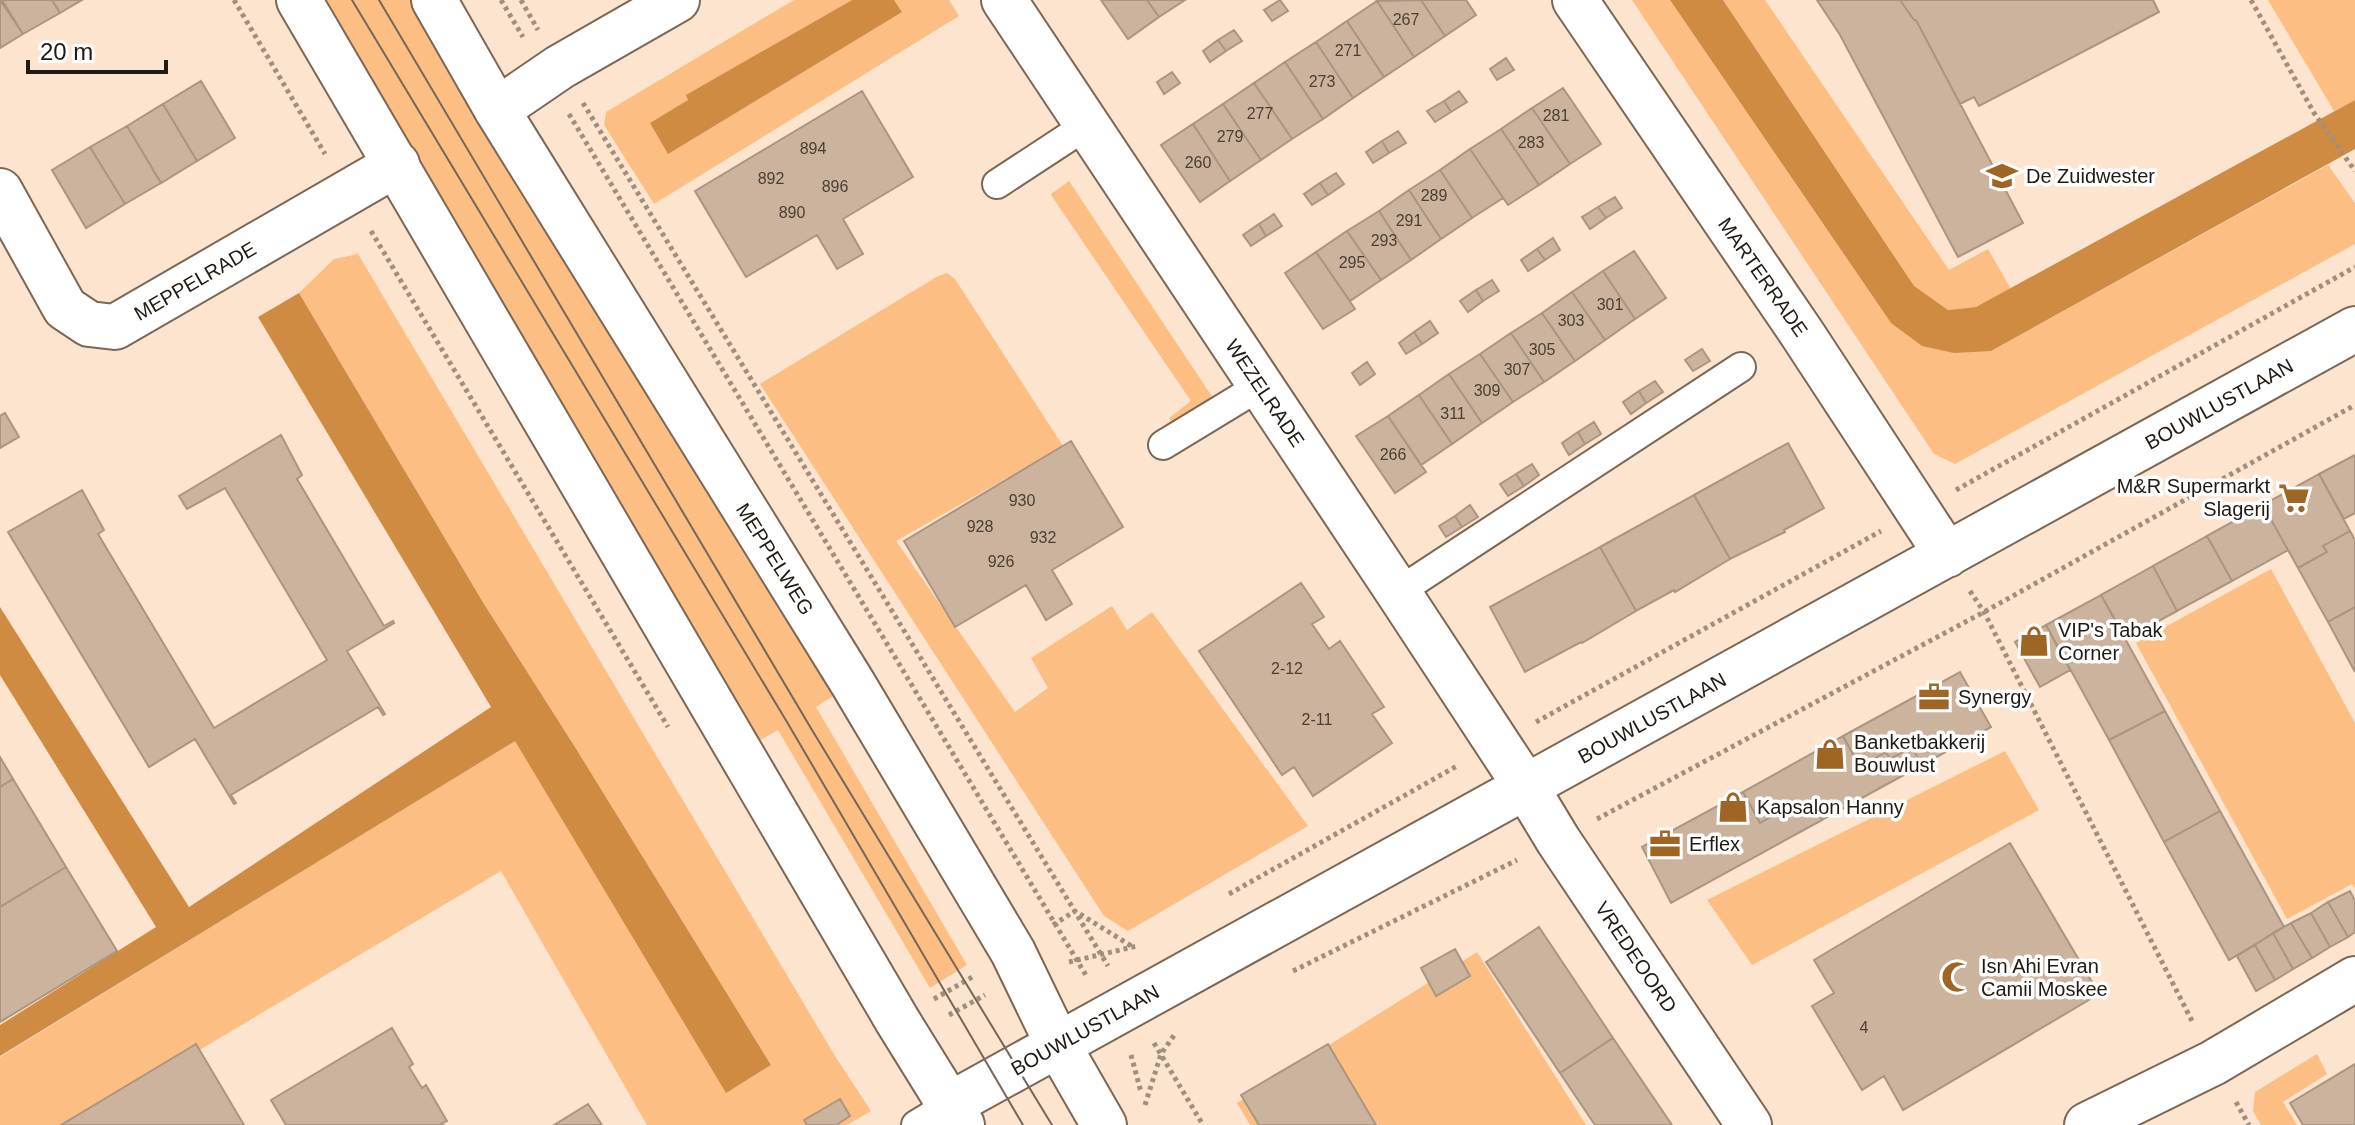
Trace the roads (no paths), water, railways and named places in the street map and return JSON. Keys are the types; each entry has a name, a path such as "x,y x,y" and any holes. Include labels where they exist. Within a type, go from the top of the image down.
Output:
{"street":[{"path":"299,0 897,1020 942,1118"},
{"name":"MEPPELWEG","path":"434,0 497,110 844,669 1013,952 1058,1045 1104,1125"},
{"path":"497,110 553,72 677,0"},
{"name":"WEZELRADE","path":"1004,0 1526,787"},
{"name":"MARTERRADE","path":"1575,0 1803,335 1947,555"},
{"name":"MEPPELRADE","path":"0,191 65,308 89,324 115,327 397,164"},
{"name":"BOUWLUSTLAAN","path":"942,1118 1058,1045 2355,329"},
{"name":"VREDEOORD","path":"1526,787 1558,840 1749,1125"},
{"path":"2087,1125 2213,1063 2355,979"}],"lane":[{"path":"997,184 1087,125"},
{"path":"1398,592 1741,367"},
{"path":"1163,445 1260,386"}],"tram line":[{"path":"352,0 787,722 1023,1125"},
{"path":"379,0 812,730 1052,1125"}],"place":[{"name":"De Zuidwester","path":"2002,176"},
{"name":"M&R Supermarkt Slagerij","path":"2294,498"},
{"name":"VIP's Tabak Corner","path":"2034,641"},
{"name":"Synergy","path":"1934,697"},
{"name":"Banketbakkerij Bouwlust","path":"1830,754"},
{"name":"Kapsalon Hanny","path":"1733,807"},
{"name":"Erflex","path":"1665,844"},
{"name":"Isn Ahi Evran Camii Moskee","path":"1957,977"}]}
